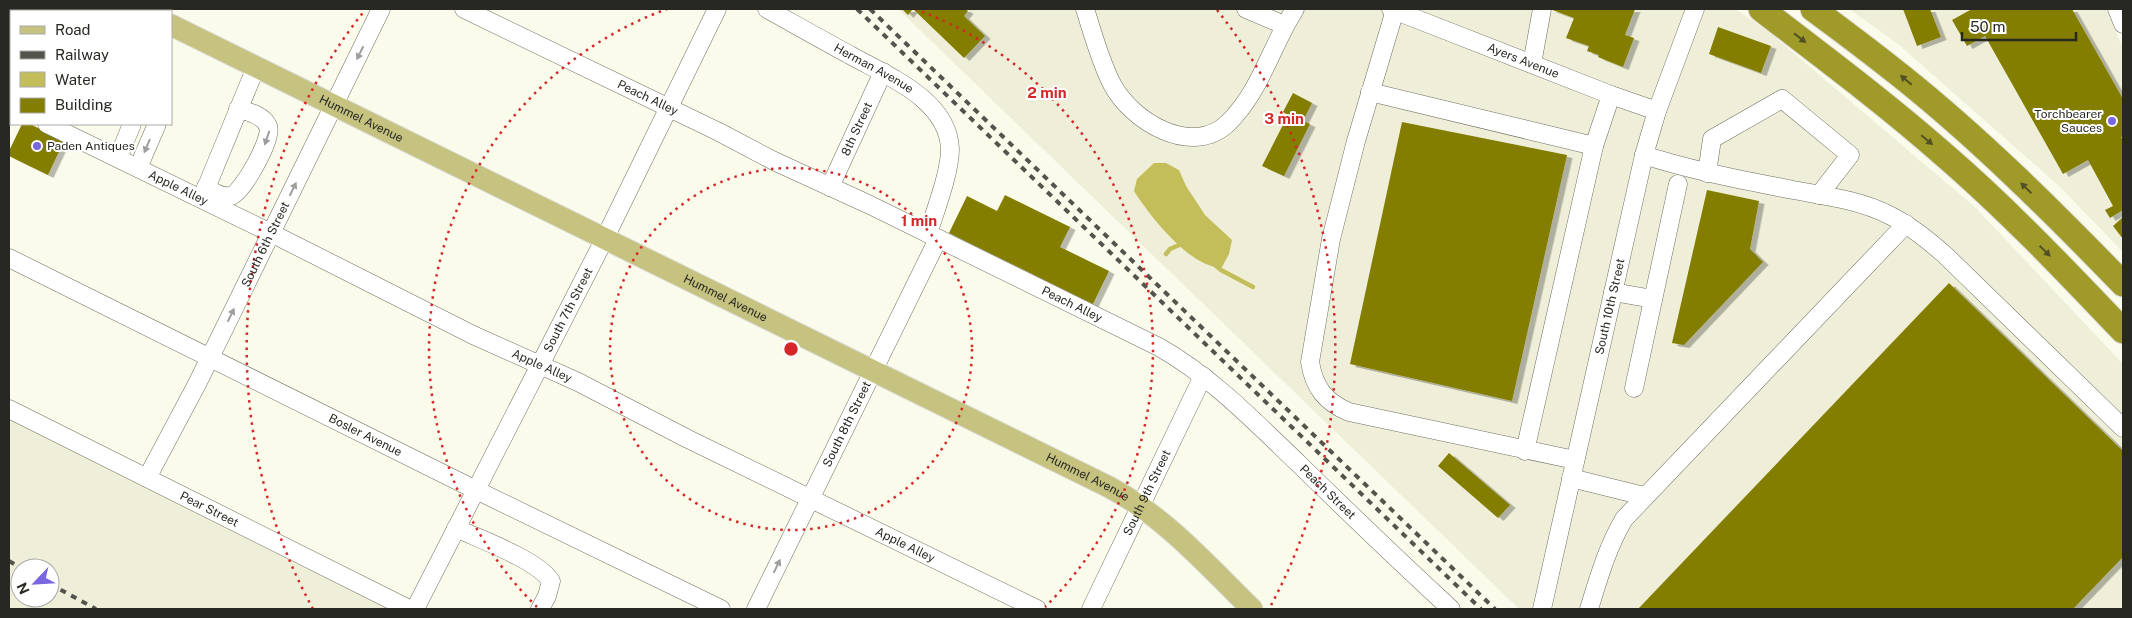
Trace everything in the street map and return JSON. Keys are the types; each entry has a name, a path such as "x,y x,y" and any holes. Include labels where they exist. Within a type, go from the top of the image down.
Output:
{"highway":[{"path":"1761,9 1882,103 1943,154 2057,263 2123,331"},
{"path":"1813,9 1902,77 1965,130 2123,284"}],"main road":[{"name":"Hummel Avenue","path":"173,31 256,67 1109,487 1141,506 1168,527 1252,609"}],"street":[{"name":"South 6th Street","path":"147,478 210,358 381,9"},
{"name":"Peach Alley","path":"464,9 830,187"},
{"name":"South 7th Street","path":"415,609 605,238 717,9"},
{"name":"Herman Avenue","path":"767,9 900,82 933,109 947,132 949,157 933,236"},
{"path":"1085,9 1104,67 1112,85 1123,101 1157,127 1172,134 1185,137 1199,137 1214,133 1228,124 1255,89 1284,26 1295,9"},
{"path":"1246,9 1284,26"},
{"path":"1532,64 1542,9"},
{"name":"South 10th Street","path":"1542,609 1644,155 1657,111 1695,9"},
{"path":"2117,9 2123,24"},
{"path":"1399,10 1370,92 1331,240 1310,362 1312,376 1318,389 1327,400 1349,412 1525,451 1575,460"},
{"name":"Ayers Avenue","path":"1399,10 1611,95 1657,111"},
{"path":"238,109 258,116 265,121 269,127 269,137 243,186 235,194 224,196 203,193 238,109 256,67"},
{"name":"8th Street","path":"830,187 883,72"},
{"path":"1370,92 1594,146"},
{"path":"1525,451 1594,146 1611,95"},
{"path":"1707,173 1712,139 1782,99 1850,155 1819,195"},
{"name":"Apple Alley","path":"49,125 138,168 203,193 271,233 474,335 541,365 688,439 1037,609"},
{"path":"118,158 132,125"},
{"path":"138,168 157,125"},
{"path":"1644,155 1684,168 1869,206 1906,224 1926,238 2123,428"},
{"path":"1634,388 1678,184"},
{"path":"830,187 933,236"},
{"path":"1590,609 1602,564 1613,537 1624,519 1906,224"},
{"name":"Peach Alley","path":"933,236 1159,347 1184,361 1203,376"},
{"name":"South 8th Street","path":"756,609 874,370 933,236"},
{"name":"Bosler Avenue","path":"9,258 476,490 721,609"},
{"path":"1613,292 1653,299"},
{"name":"South 9th Street","path":"1091,609 1203,376"},
{"name":"Peach Street","path":"1203,376 1451,609"},
{"name":"Pear Street","path":"9,409 409,609"},
{"path":"1571,478 1644,496"},
{"path":"456,528 535,565 548,575 551,581 547,596 540,609"}],"shaded area":[{"path":"898,9 1735,9 1769,32 1976,208 2123,364 2123,609 1519,609"},
{"path":"1849,9 2107,9 2123,49 2123,252 2059,186 1898,44"},
{"path":"9,419 392,609 9,609"}],"water":[{"path":"1154,163 1166,163 1179,170 1186,186 1205,215 1232,240 1229,254 1222,267 1210,266 1185,251 1172,239 1134,191 1137,179"}],"building":[{"path":"902,9 913,9 908,15"},
{"path":"913,9 965,9 968,11 964,16 985,36 964,58"},
{"path":"1550,9 1635,9 1625,35 1634,38 1623,67 1587,51 1589,46 1566,38 1574,18"},
{"path":"1903,9 1930,9 1941,37 1917,46"},
{"path":"1972,9 2072,9 2123,99 2123,136 2121,137 2123,141 2123,210 2110,218 2105,210 2113,206 2088,160 2063,174 1985,36 1967,46 1952,20"},
{"path":"1718,27 1771,46 1761,73 1709,54"},
{"path":"1293,93 1312,103 1303,121 1310,124 1284,176 1262,166 1288,115 1283,112"},
{"path":"1402,122 1567,155 1512,401 1350,364"},
{"name":"Paden Antiques","path":"22,125 32,125 64,141 48,175 9,156 9,151"},
{"path":"1707,190 1759,201 1750,249 1763,262 1684,345 1672,343"},
{"path":"1005,195 1070,227 1060,247 1109,271 1093,304 949,233 967,196 997,211"},
{"path":"2123,217 2123,239 2113,226"},
{"path":"1949,283 2123,451 2123,557 2073,609 1638,609"},
{"path":"1449,453 1510,505 1498,518 1438,466"}],"waterway":[{"path":"1166,254 1170,249 1184,243"},
{"path":"1214,264 1221,270 1253,287"}],"railway":[{"path":"857,9 1481,609"},
{"path":"870,9 1495,609"},
{"path":"60,589 96,609"}],"place":[{"name":"Torchbearer Sauces","path":"2112,121"},
{"name":"Paden Antiques","path":"37,146"}]}
